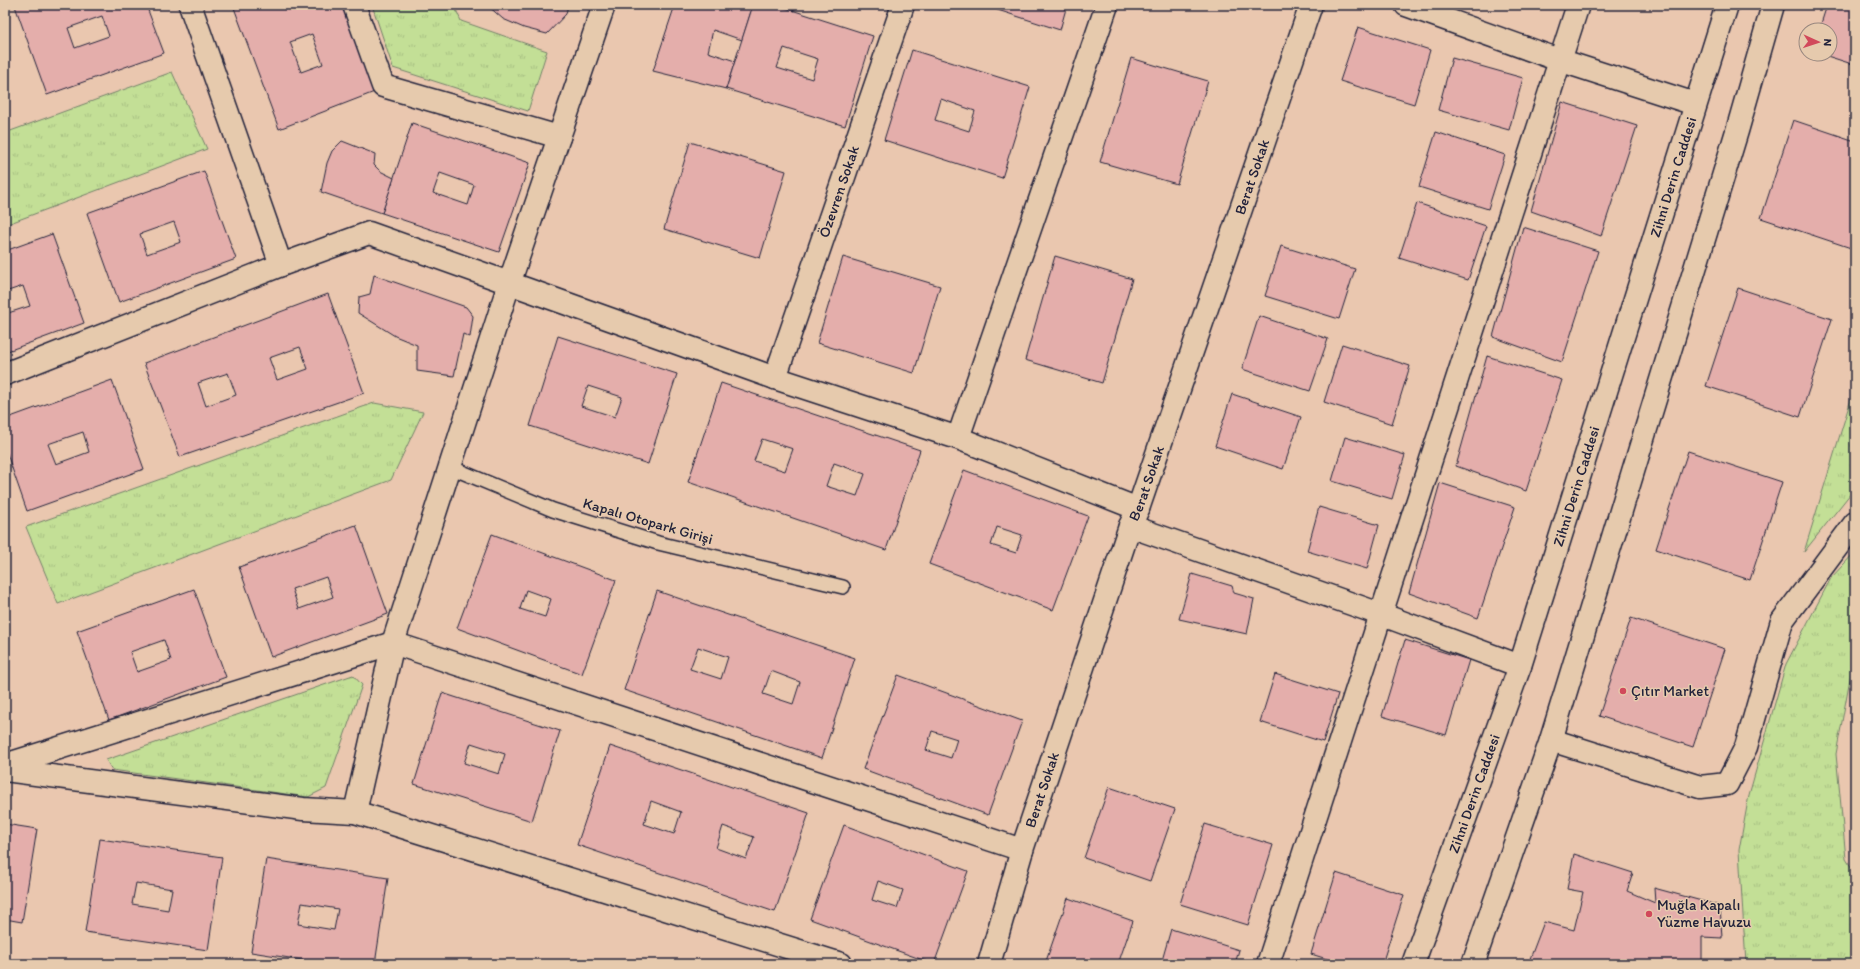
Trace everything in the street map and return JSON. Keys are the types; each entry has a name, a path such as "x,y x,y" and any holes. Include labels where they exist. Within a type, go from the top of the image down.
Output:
{"street":[{"path":"190,5 281,265"},
{"path":"354,5 383,86 559,137"},
{"path":"355,812 393,642 509,284 604,5"},
{"name":"Özevren Sokak","path":"774,378 903,5"},
{"path":"958,438 1107,5"},
{"name":"Berat Sokak","path":"989,964 1022,850 1134,517 1311,5"},
{"path":"1406,5 1559,60 1694,104"},
{"path":"1268,964 1578,5"},
{"name":"Zihni Derin Caddesi","path":"1413,964 1520,666 1694,104 1727,5"},
{"path":"1473,964 1551,740 1737,131 1773,5"},
{"path":"5,374 281,265 369,233 774,378 958,438 1134,517 1380,614 1520,666"},
{"path":"1551,740 1700,787 1727,784 1746,746 1782,621 1855,523"},
{"path":"5,766 393,642 1022,850"},
{"path":"5,770 303,809 355,812 841,964"}],"lane":[{"name":"Kapalı Otopark Girişi","path":"450,467 553,510 658,543 843,587"}],"green space":[{"path":"372,5 454,5 461,21 547,51 528,111 393,68"},
{"path":"172,72 207,149 5,225 5,133"},
{"path":"1855,386 1855,488 1804,552"},
{"path":"374,403 423,412 391,480 58,604 26,527"},
{"path":"1855,552 1855,662 1851,673 1836,754 1846,859 1855,873 1855,964 1746,964 1739,850 1749,795 1786,664 1831,578"},
{"path":"353,675 362,685 326,788 308,797 112,770 106,760"}],"building":[{"path":"146,5 164,53 47,95 15,6","holes":["102,16 109,36 75,48 68,28"]},
{"path":"233,5 343,5 377,91 279,129","holes":["312,34 323,64 301,72 290,42"]},
{"path":"487,5 568,5 566,14 547,34 524,28 503,19"},
{"path":"675,5 753,5 742,40 713,30 708,52 735,61 726,89 653,71"},
{"path":"753,5 776,5 873,36 845,126 726,89","holes":["784,48 818,59 812,79 777,68"]},
{"path":"982,5 1067,5 1060,30"},
{"path":"1827,5 1855,5 1855,65 1838,60 1838,22 1822,22"},
{"path":"1358,27 1430,50 1414,104 1340,81"},
{"path":"912,50 1030,87 1002,178 884,140","holes":["941,99 975,111 969,131 935,120"]},
{"path":"1131,58 1208,81 1177,184 1100,162"},
{"path":"1452,58 1523,78 1509,130 1438,110"},
{"path":"1562,102 1637,126 1601,236 1531,211"},
{"path":"1793,120 1855,141 1854,249 1761,218"},
{"path":"412,123 530,163 499,252 382,213","holes":["440,173 474,185 468,205 433,193"]},
{"path":"1436,132 1505,155 1488,209 1419,187"},
{"path":"342,141 375,154 374,165 380,171 394,178 382,213 321,192 327,163 332,151"},
{"path":"690,142 786,171 760,258 664,229"},
{"path":"204,171 236,259 119,302 87,213","holes":["174,222 181,242 147,254 140,234"]},
{"path":"1417,203 1486,226 1468,280 1399,258"},
{"path":"1523,227 1598,251 1562,362 1493,337"},
{"path":"52,234 84,323 5,352 5,314 30,306 23,286 5,292 5,251"},
{"path":"1281,246 1355,269 1339,319 1265,296"},
{"path":"1055,256 1132,279 1102,383 1025,360"},
{"path":"843,257 940,286 914,373 817,343"},
{"path":"374,275 466,307 473,316 470,337 463,334 454,376 417,371 417,345 395,336 358,313 359,297 370,294"},
{"path":"1738,288 1832,319 1800,417 1706,386"},
{"path":"328,294 364,393 180,457 144,363","holes":["300,347 308,369 277,380 269,358","228,373 236,395 206,406 198,383"]},
{"path":"1259,316 1328,339 1310,391 1242,369"},
{"path":"558,336 677,374 648,464 530,426","holes":["588,386 622,397 615,417 581,406"]},
{"path":"1342,344 1410,366 1392,424 1324,402"},
{"path":"1487,356 1562,380 1526,491 1456,466"},
{"path":"112,380 144,469 27,511 5,448 5,419","holes":["83,432 89,452 56,464 48,444"]},
{"path":"721,383 920,450 886,550 688,482","holes":["762,439 793,449 785,471 754,461","834,463 865,474 857,496 826,486"]},
{"path":"1232,394 1301,417 1283,469 1215,446"},
{"path":"1345,437 1405,455 1392,499 1332,481"},
{"path":"1688,451 1782,482 1750,580 1656,549"},
{"path":"964,470 1088,516 1053,610 929,564","holes":["997,527 1022,535 1016,553 991,545"]},
{"path":"1440,483 1515,507 1478,618 1409,593"},
{"path":"1319,507 1379,525 1367,569 1307,551"},
{"path":"356,525 388,614 271,657 239,567","holes":["326,577 333,597 299,609 292,589"]},
{"path":"492,534 616,580 582,674 457,628","holes":["526,590 551,599 545,617 520,609"]},
{"path":"1192,574 1232,586 1234,593 1254,599 1247,634 1179,619"},
{"path":"194,589 226,677 109,720 77,631","holes":["164,640 171,660 137,672 130,652"]},
{"path":"657,591 855,658 822,758 624,690","holes":["698,647 728,657 721,679 690,669","771,671 800,682 793,704 763,694"]},
{"path":"1631,618 1725,649 1693,747 1599,716"},
{"path":"1405,640 1469,660 1446,735 1382,716"},
{"path":"1275,674 1338,694 1323,742 1260,722"},
{"path":"898,675 1022,721 988,815 863,769","holes":["932,731 957,739 951,758 926,750"]},
{"path":"442,693 560,731 532,821 414,784","holes":["471,743 505,754 499,774 464,763"]},
{"path":"610,746 809,813 775,912 577,845","holes":["651,801 681,812 674,834 644,824","723,826 754,837 746,859 716,848"]},
{"path":"1109,787 1175,809 1150,881 1084,858"},
{"path":"5,824 37,829 22,922 5,919"},
{"path":"1205,824 1273,845 1248,925 1180,904"},
{"path":"844,825 968,871 934,964 810,919","holes":["878,881 903,890 897,908 872,900"]},
{"path":"100,839 222,857 208,950 85,932","holes":["136,883 172,889 168,910 132,904"]},
{"name":"Muğla Kapalı Yüzme Havuzu","path":"1574,854 1633,873 1627,891 1655,903 1654,888 1720,906 1722,938 1702,937 1702,964 1528,964 1544,922 1574,930 1583,892 1567,889"},
{"path":"266,859 388,878 375,964 328,964 251,952","holes":["302,903 338,909 334,930 298,924"]},
{"path":"1336,873 1404,895 1382,964 1343,964 1311,954"},
{"path":"1068,898 1133,921 1118,964 1045,964"},
{"path":"1171,929 1239,950 1235,964 1161,964"}],"place":[{"name":"Çıtır Market","path":"1623,691"},
{"name":"Muğla Kapalı Yüzme Havuzu","path":"1649,914"}]}
